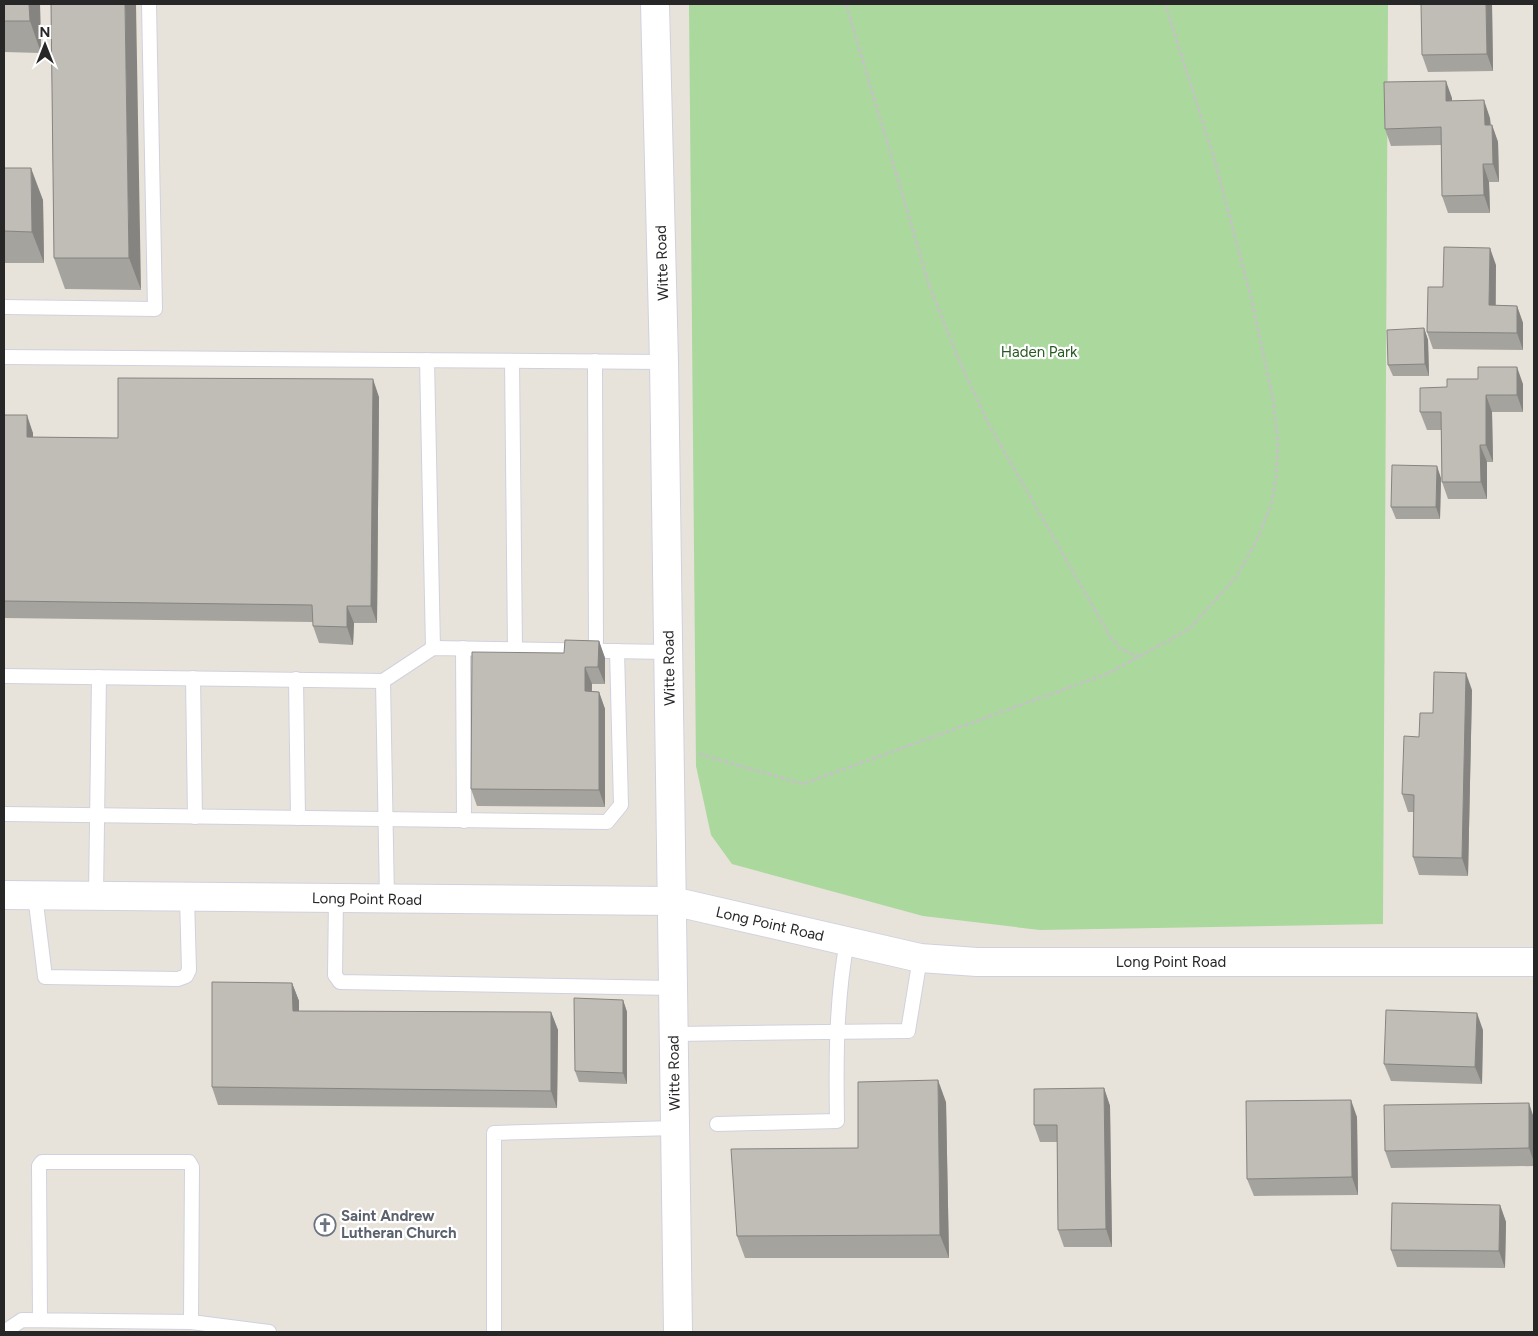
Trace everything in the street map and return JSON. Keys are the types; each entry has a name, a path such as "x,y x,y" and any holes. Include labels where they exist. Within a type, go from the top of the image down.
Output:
{"main road":[{"name":"Witte Road","path":"655,4 664,362 678,1332"},
{"name":"Long Point Road","path":"4,895 672,902 920,958 977,962 1534,962"}],"lane":[{"path":"4,308 155,309 149,4"},
{"path":"4,357 664,362"},
{"path":"427,360 434,648"},
{"path":"512,361 516,649"},
{"path":"595,361 596,651"},
{"path":"4,676 383,681 434,648 668,652"},
{"path":"463,648 464,821"},
{"path":"4,814 607,822 621,805 618,651"},
{"path":"96,896 99,677"},
{"path":"193,678 195,817"},
{"path":"296,679 298,818"},
{"path":"383,681 387,899"},
{"path":"35,895 45,977 178,979 186,976 189,970 187,897"},
{"path":"336,898 335,975 340,982 673,988"},
{"path":"717,1124 836,1121 836,1032 841,975 847,941"},
{"path":"674,1034 908,1031 920,958"},
{"path":"494,1332 494,1133 675,1128"},
{"path":"40,1319 39,1166 42,1162 184,1161 189,1162 192,1167 191,1322"},
{"path":"4,1332 22,1320 40,1319 191,1322 269,1332"}],"path":[{"path":"846,4 930,288 959,360 988,423 1110,638 1120,648 1138,658"},
{"path":"670,745 803,784 1100,677 1189,629 1236,577 1257,540 1272,502 1276,478 1278,443 1273,399 1251,297 1213,154 1165,4"}],"green space":[{"name":"Haden Park","path":"689,4 1388,4 1383,924 1040,930 923,916 732,864 711,835 696,766"}],"building":[{"path":"4,4 29,4 30,21 4,21"},
{"path":"51,4 125,4 129,258 54,258"},
{"path":"1421,4 1486,4 1487,54 1422,55"},
{"path":"1446,81 1446,101 1484,100 1485,125 1492,125 1493,164 1483,164 1484,195 1442,196 1441,127 1385,129 1384,82"},
{"path":"4,168 31,168 32,232 4,231"},
{"path":"1444,247 1490,248 1489,305 1517,306 1517,333 1427,332 1428,287 1443,287"},
{"path":"1424,328 1425,364 1388,365 1387,330"},
{"path":"1478,367 1517,367 1517,395 1486,395 1486,445 1480,445 1481,482 1442,482 1441,412 1420,412 1420,388 1447,387 1447,379 1478,379"},
{"path":"118,378 373,379 371,606 347,606 347,627 313,626 312,605 4,601 4,415 27,415 27,437 118,438"},
{"path":"1392,465 1437,466 1436,507 1391,507"},
{"path":"565,640 599,641 598,667 585,667 585,691 599,692 599,790 471,789 472,652 564,653"},
{"path":"1434,672 1466,673 1462,858 1413,857 1414,795 1402,794 1404,736 1419,737 1420,713 1433,713"},
{"path":"212,982 292,983 293,1011 551,1012 551,1091 212,1087"},
{"path":"574,998 623,1000 623,1073 575,1071"},
{"path":"1386,1010 1477,1013 1475,1067 1384,1064"},
{"path":"938,1080 940,1235 737,1236 731,1149 858,1148 858,1082"},
{"path":"1104,1088 1106,1229 1058,1230 1057,1125 1034,1125 1034,1089"},
{"path":"1351,1100 1352,1177 1247,1179 1246,1101"},
{"path":"1529,1103 1529,1148 1385,1151 1384,1105"},
{"path":"1392,1203 1500,1205 1499,1251 1391,1250"}],"place":[{"name":"Saint Andrew Lutheran Church","path":"325,1225"}]}
